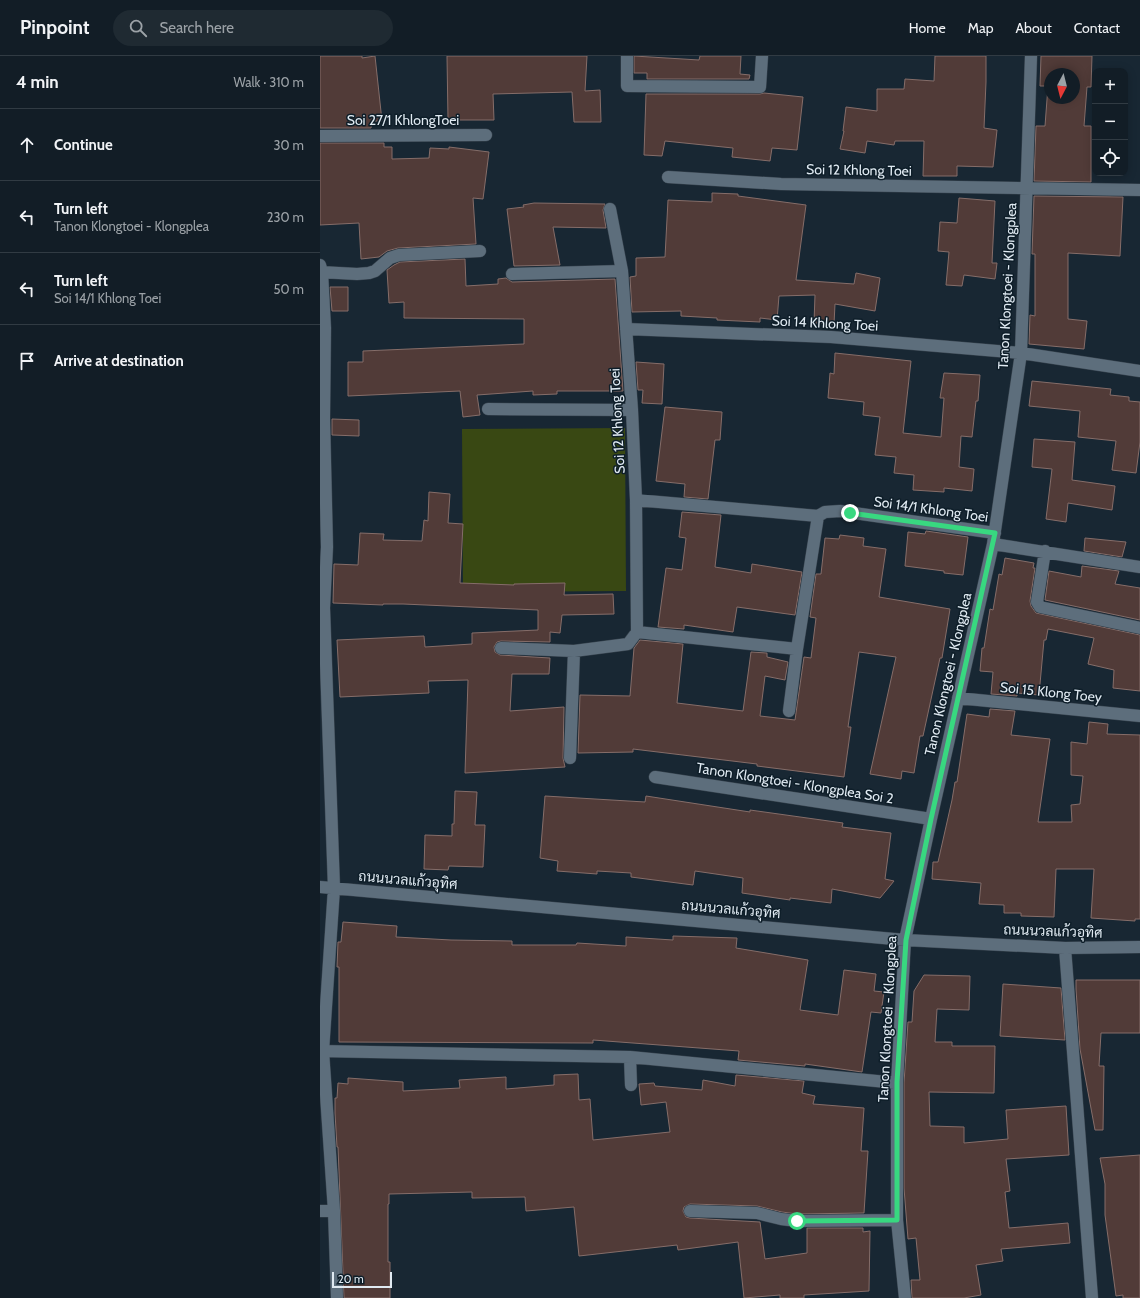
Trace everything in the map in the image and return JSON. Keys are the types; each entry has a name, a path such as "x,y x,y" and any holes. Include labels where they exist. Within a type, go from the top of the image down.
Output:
{"street":[{"path":"627,56 627,86 760,87 762,56"},
{"name":"Tanon Klongtoei - Klongplea","path":"905,1298 897,1220 897,1082 906,940 931,819 994,538 1021,353 1031,56"},
{"name":"Soi 27/1 KhlongToei","path":"320,136 486,135"},
{"name":"Soi 12 Khlong Toei","path":"668,177 781,184 1140,190"},
{"name":"Soi 12 Khlong Toei","path":"610,210 622,271 632,410 636,500 637,632"},
{"path":"337,1298 334,1211 322,1051 334,888 324,608 322,418 325,328 321,269 357,274 370,273 375,271 390,258 399,255 480,251"},
{"path":"512,274 622,271"},
{"name":"Soi 14 Khlong Toei","path":"626,329 831,337 1021,353 1140,371"},
{"path":"488,409 632,410"},
{"name":"Soi 14/1 Khlong Toei","path":"636,500 818,516 825,512 840,511 994,538 1045,551 1140,567"},
{"path":"789,711 797,649 818,516"},
{"path":"1045,551 1037,602 1040,607 1140,628"},
{"path":"501,648 574,651 628,644 637,632 797,649"},
{"path":"570,758 574,651"},
{"name":"Soi 15 Klong Toey","path":"958,698 1140,716"},
{"name":"Tanon Klongtoei - Klongplea Soi 2","path":"655,776 931,819"},
{"name":"ถนนนวลแก้วอุทิศ","path":"320,887 906,940 1065,948 1140,947"},
{"path":"1065,948 1092,1298"},
{"path":"322,1051 630,1057 897,1082"},
{"path":"630,1057 631,1085"},
{"path":"320,1211 334,1211"},
{"path":"690,1211 756,1213 797,1221 897,1220"}],"green space":[{"path":"625,428 626,591 463,592 462,429"}],"building":[{"path":"320,56 362,56 362,58 375,56 382,121 372,121 371,128 320,128"},
{"path":"447,56 587,56 585,91 600,90 601,122 574,122 572,92 493,94 494,120 448,120"},
{"path":"634,56 699,60 700,56 741,56 740,74 750,75 749,79 647,79 647,73 634,73"},
{"path":"935,56 986,56 984,128 997,130 993,167 957,166 957,176 923,176 924,141 895,141 894,145 867,141 865,153 840,149 844,131 846,107 877,111 877,89 904,89 905,79 934,81"},
{"path":"1041,56 1092,56 1091,87 1087,87 1084,126 1091,126 1091,182 1034,181 1036,126 1045,126 1047,104 1080,104 1080,68 1044,68 1044,86 1040,86"},
{"path":"764,93 803,97 797,150 772,148 770,161 732,157 733,148 665,141 662,156 644,155 646,94"},
{"path":"320,143 384,143 384,147 392,147 392,159 429,158 430,148 449,149 449,147 489,152 483,199 473,198 476,244 398,248 387,251 379,257 361,259 359,223 320,225"},
{"path":"712,193 738,194 738,196 806,205 796,280 854,284 856,273 880,278 875,311 835,304 834,324 814,323 815,295 779,296 777,320 760,318 760,322 717,320 717,318 681,316 681,311 632,312 630,277 636,276 636,258 665,257 668,200 712,202"},
{"path":"1034,196 1123,197 1120,256 1068,253 1068,319 1087,321 1084,349 1029,344 1030,315 1035,316 1035,254 1032,254"},
{"path":"959,198 995,201 992,263 997,263 995,279 964,275 962,286 946,285 949,252 938,251 940,222 957,223"},
{"path":"534,203 605,204 603,210 606,228 553,227 560,265 514,266 507,209 524,207 523,205"},
{"path":"465,259 466,286 498,284 498,279 506,278 512,282 615,279 623,391 557,391 557,394 533,395 533,391 477,395 480,415 463,417 460,391 348,396 348,362 363,362 363,351 524,344 524,319 404,318 404,302 389,303 387,270 394,265 400,262"},
{"path":"330,287 348,287 348,311 332,311"},
{"path":"835,353 911,361 903,433 941,437 944,398 940,398 944,373 980,375 978,401 976,401 972,437 961,436 959,467 974,469 972,491 944,488 944,492 913,490 914,475 894,473 896,457 875,455 880,417 863,415 864,402 828,398 830,373 834,374"},
{"path":"636,362 664,364 662,404 642,403 643,390 638,390"},
{"path":"1032,381 1111,389 1110,395 1129,397 1129,401 1140,402 1140,442 1136,473 1112,470 1116,441 1078,437 1080,411 1029,406"},
{"path":"665,407 722,412 720,440 715,440 708,499 684,497 685,484 656,481"},
{"path":"332,419 359,420 359,436 332,435"},
{"path":"1034,439 1075,442 1072,480 1115,486 1112,510 1068,503 1066,522 1046,519 1052,469 1032,467"},
{"path":"429,492 450,494 448,523 463,524 460,583 514,585 565,583 564,595 613,594 614,614 562,615 560,633 550,632 550,642 501,641 497,642 494,647 495,652 500,655 550,658 549,674 512,674 510,711 564,707 563,758 565,767 465,773 468,680 428,681 429,693 340,697 337,640 424,636 425,647 472,644 472,633 538,630 538,610 403,604 383,605 333,603 334,564 358,565 360,533 384,534 383,540 422,541 424,520 428,521"},
{"path":"682,512 721,515 715,567 751,573 752,564 802,572 795,615 737,607 733,632 684,625 684,629 658,627 666,568 682,570 686,538 679,537"},
{"path":"926,531 968,537 963,575 905,566 908,532 925,534"},
{"path":"840,535 864,538 863,546 886,549 879,597 950,609 942,658 940,658 923,736 920,736 914,773 902,771 901,779 870,774 896,657 859,652 848,727 851,727 844,777 757,766 757,764 633,749 633,752 578,753 580,695 630,696 634,648 640,640 683,644 677,703 743,711 751,652 767,653 767,657 788,662 785,680 765,676 760,716 795,720 804,657 811,658 816,618 810,617 816,574 821,574 825,538 839,539"},
{"path":"1085,538 1126,542 1122,557 1084,551"},
{"path":"1005,558 1034,563 1033,568 1035,568 1030,601 1031,606 1036,613 1140,635 1140,691 1113,688 1114,670 1088,664 1094,638 1048,629 1046,640 1044,640 1039,695 1017,693 1017,696 991,694 993,672 980,671 982,648 984,648 990,609 993,610 999,574 1002,575"},
{"path":"1082,566 1119,571 1115,584 1140,588 1140,620 1045,600 1049,571 1081,577"},
{"path":"990,709 1015,711 1011,735 1050,739 1038,822 1072,822 1071,805 1080,804 1083,776 1071,775 1071,742 1087,744 1089,722 1108,724 1107,734 1140,735 1140,919 1135,919 1135,921 1091,918 1094,869 1056,869 1054,917 1021,916 1021,913 1004,913 1004,905 979,904 981,883 932,879 933,862 938,862 955,782 957,782 967,714 989,717"},
{"path":"455,791 477,792 475,825 485,825 483,867 449,866 448,870 424,869 425,835 452,836"},
{"path":"545,796 645,802 646,796 750,812 750,810 843,823 842,827 891,833 885,879 894,881 880,898 832,889 831,903 790,898 790,900 742,893 743,878 695,871 693,885 631,877 631,873 597,871 597,874 557,871 558,861 540,858"},
{"path":"343,922 397,926 396,937 512,941 512,945 576,945 577,943 626,946 626,937 673,940 673,936 737,938 736,948 808,960 800,1010 838,1015 844,970 876,974 874,991 884,992 881,1013 871,1012 862,1072 805,1064 805,1066 738,1060 739,1051 593,1040 593,1043 339,1042 339,967 337,967 338,942 341,942"},
{"path":"924,975 970,976 969,1010 937,1009 935,1042 952,1042 952,1046 995,1046 994,1093 929,1092 930,1126 964,1127 964,1143 1008,1139 1006,1110 1066,1106 1069,1155 1006,1159 1010,1191 1005,1192 1009,1228 1068,1223 1070,1243 1001,1249 1003,1261 976,1265 981,1295 964,1298 912,1298 911,1280 920,1280 916,1238 908,1239 904,1188 904,1083 908,1022 912,1022 914,991"},
{"path":"1076,980 1140,980 1140,1033 1101,1033 1099,1066 1104,1066 1103,1130 1095,1130 1080,1049"},
{"path":"1003,984 1061,988 1065,1040 1000,1036"},
{"path":"578,1074 579,1100 590,1099 593,1140 670,1132 666,1102 641,1105 639,1084 654,1083 655,1086 702,1090 703,1080 735,1086 736,1075 804,1081 802,1093 815,1096 813,1104 864,1108 861,1151 868,1151 864,1213 797,1214 757,1206 690,1204 684,1207 683,1211 686,1217 690,1218 760,1222 765,1259 807,1253 807,1228 863,1228 863,1232 870,1231 869,1291 804,1295 804,1298 780,1298 780,1295 744,1298 738,1242 678,1250 677,1245 579,1256 574,1207 526,1211 525,1197 472,1198 472,1192 389,1194 388,1262 390,1262 390,1298 344,1298 338,1147 335,1113 335,1098 337,1098 338,1083 348,1084 348,1078 403,1082 403,1091 460,1088 459,1080 506,1077 506,1089 554,1085 554,1075"},
{"path":"1140,1155 1140,1298 1123,1298 1123,1295 1116,1296 1105,1215 1105,1184 1100,1158"}],"route":[{"path":"797,1221 897,1220 897,1082 906,940 931,819 995,533 850,513"}]}
